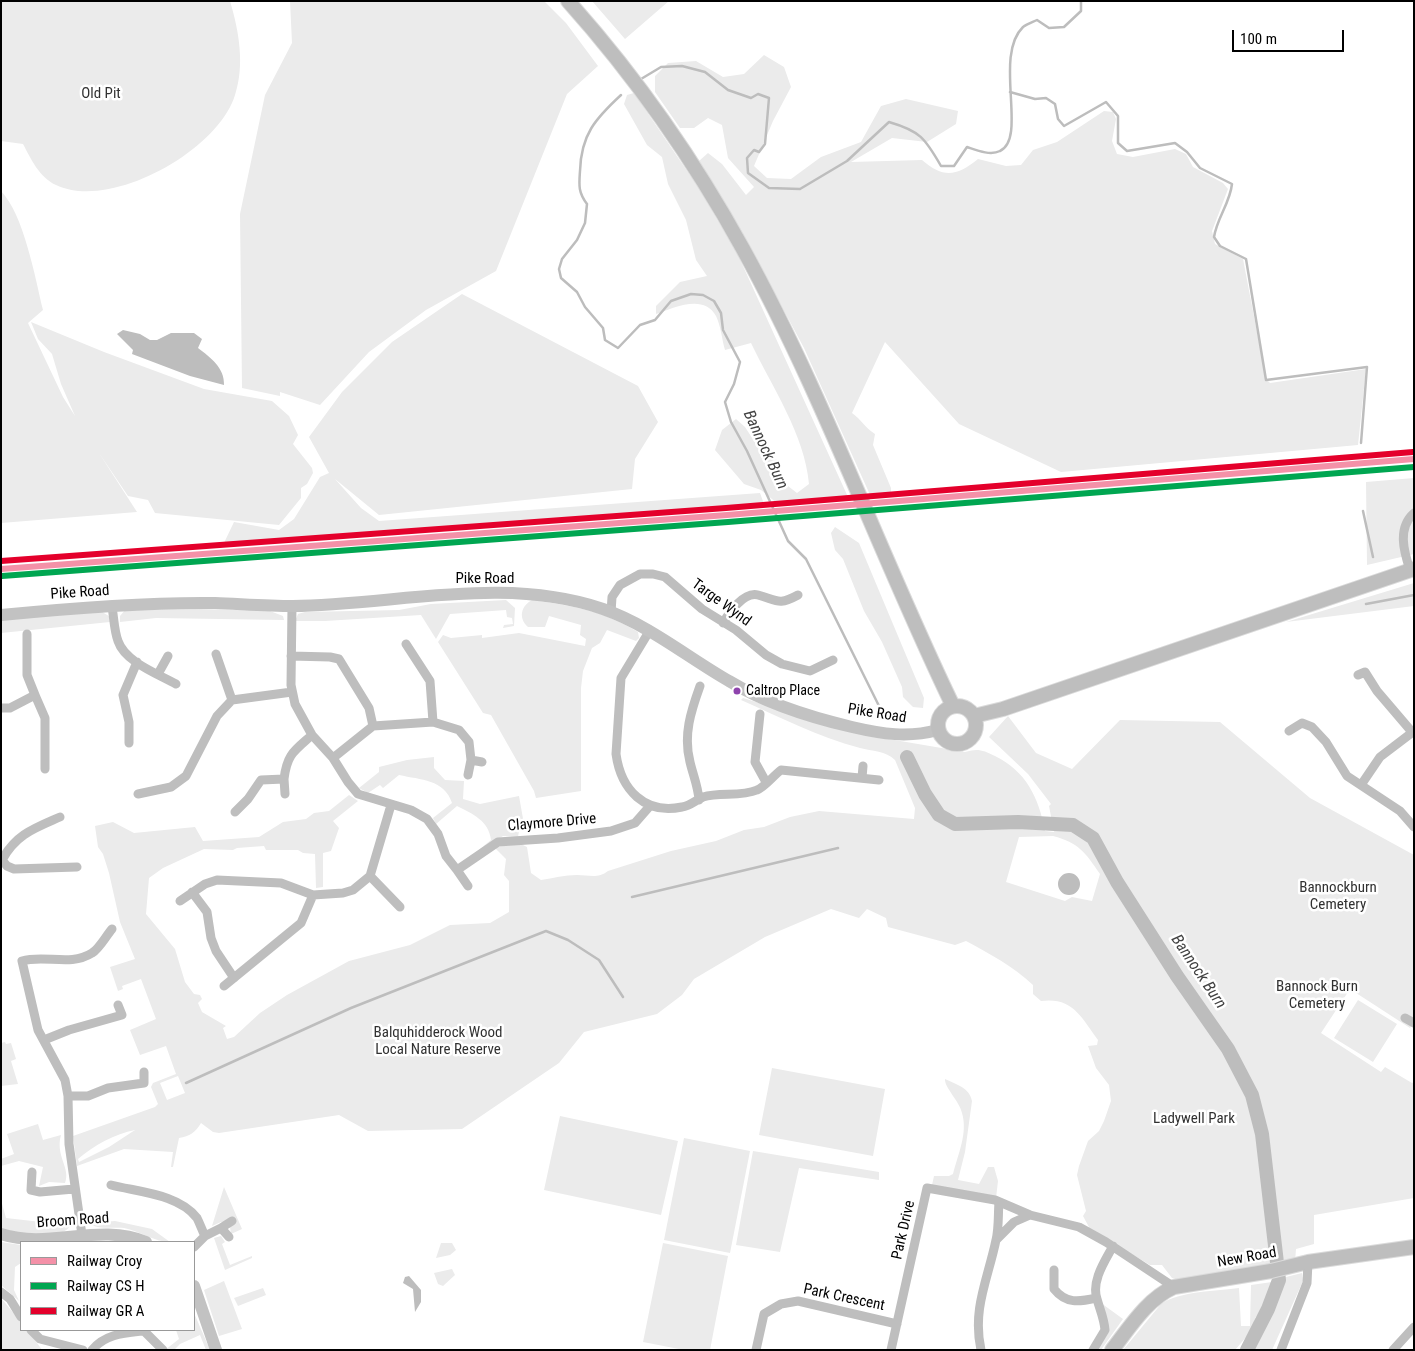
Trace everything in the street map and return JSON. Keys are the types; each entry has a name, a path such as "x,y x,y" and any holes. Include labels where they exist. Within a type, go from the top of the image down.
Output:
{"main road":[{"path":"568,1 630,74 661,117 708,189 744,251 795,352 938,673 950,707"},
{"path":"975,722 966,708 950,707 939,718 938,730 945,741 957,745 968,741 975,722 1003,709 1412,570"},
{"name":"New Road","path":"1112,1350 1150,1302 1161,1292 1174,1287 1276,1270 1308,1262 1414,1246"}],"street":[{"path":"1412,570 1403,542 1408,521 1414,513"},
{"name":"Targe Wynd","path":"611,613 612,597 620,584 640,574 653,574 665,577 702,609 782,664 810,671 833,660"},
{"name":"Pike Road","path":"1,615 112,606 213,603 292,606 477,594 553,596 611,613 650,630 728,681 774,704 800,713 874,732 913,736 938,730"},
{"path":"723,623 731,610 747,596 756,594 778,603 788,601 798,595"},
{"path":"112,606 118,643 123,651 137,662 176,684"},
{"path":"292,606 292,692 295,704 312,735 333,758 358,794 411,810 433,824 446,856 468,886"},
{"path":"650,630 621,678 616,754 623,779 632,793 649,807 668,809 684,807 699,800 758,790 781,770 879,780"},
{"path":"27,634 27,675 45,718 45,769"},
{"path":"406,644 430,681 433,722"},
{"path":"216,654 232,700"},
{"path":"158,674 168,656"},
{"path":"291,656 340,659 369,708 373,726"},
{"path":"129,743 129,722 123,695 137,662"},
{"path":"1361,785 1380,757 1413,732 1377,691 1365,672"},
{"path":"699,800 698,786 689,761 687,729 689,715 700,686"},
{"path":"138,794 171,788 186,776 217,716 232,700 292,692"},
{"path":"1,708 10,708 35,695"},
{"path":"760,714 755,762 766,782"},
{"path":"333,758 373,726 433,722 459,730 469,742 472,760 468,775"},
{"path":"1289,731 1302,723 1312,727 1326,742 1348,776 1400,811 1414,827"},
{"path":"285,794 286,762 290,754 312,735"},
{"path":"472,760 482,762"},
{"path":"862,766 862,778"},
{"path":"235,812 248,799 261,780 284,779"},
{"path":"180,902 205,884 217,880 281,883 313,895 343,893 353,890 370,876 391,805"},
{"name":"Claymore Drive","path":"457,870 498,842 558,838 611,831 635,823 649,807"},
{"path":"60,817 28,832 10,845 2,860 7,866 14,869 77,867"},
{"path":"370,876 400,907"},
{"path":"192,892 207,912 211,938 216,952 234,978"},
{"path":"224,986 302,923 313,895"},
{"path":"82,1235 69,1144 68,1096 65,1080 38,1030 22,961 33,957 68,961 89,955 94,952 112,928"},
{"path":"44,1040 69,1030 123,1018 118,1005"},
{"path":"1405,1018 1414,1024"},
{"path":"68,1096 88,1096 108,1088 144,1083 144,1072"},
{"path":"32,1172 32,1190 40,1192 74,1188"},
{"path":"111,1185 175,1201 186,1208 197,1219 205,1236"},
{"name":"Park Drive","path":"891,1350 927,1188 999,1202 1030,1215 1079,1228 1113,1246 1174,1287"},
{"path":"981,1350 976,1329 980,1303 996,1240 999,1202"},
{"path":"996,1240 1014,1222 1030,1215"},
{"path":"195,1246 205,1236 232,1221"},
{"path":"221,1228 229,1237"},
{"name":"Broom Road","path":"1,1234 20,1239 49,1240 82,1235 117,1234 142,1241"},
{"path":"1093,1350 1105,1330 1104,1318 1096,1298 1096,1282 1113,1246"},
{"path":"1281,1350 1307,1283 1308,1262"},
{"path":"1054,1270 1054,1289 1066,1300 1079,1302 1096,1298"},
{"path":"195,1289 216,1350"},
{"path":"1,1292 18,1307"},
{"name":"Park Crescent","path":"756,1350 764,1314 781,1304 798,1301 896,1324"},
{"path":"1393,1350 1414,1327"},
{"path":"32,1331 40,1338 82,1350"},
{"path":"92,1350 98,1343 118,1334 137,1331"},
{"path":"144,1331 163,1350"}],"green space":[{"name":"Old Pit","path":"1,1 230,1 240,48 240,72 235,95 225,116 207,136 185,155 159,171 132,183 104,190 78,191 56,185 40,172 23,144 1,141"},
{"path":"290,1 544,1 566,23 598,66 567,94 496,271 426,310 369,352 320,405 280,392 280,396 242,388 240,214 265,95 292,43"},
{"path":"592,1 669,1 625,39"},
{"path":"764,55 784,67 791,87 773,121 754,166 767,178 791,179 821,157 861,142 881,106 906,99 958,111 956,124 927,142 892,138 851,162 922,160 937,170 950,173 963,169 978,159 1006,166 1021,165 1033,150 1057,142 1104,111 1113,112 1116,119 1112,141 1117,154 1133,157 1175,149 1186,154 1193,167 1223,183 1228,189 1212,231 1215,244 1243,259 1266,379 1270,383 1366,369 1358,445 1061,472 959,424 885,342 852,413 875,434 873,445 891,488 891,494 871,497 804,348 751,249 699,161 708,153 722,164 746,195 754,187 728,158 722,125 708,118 694,128 680,128 655,92 655,76 668,63 696,61 723,77 744,74"},
{"path":"634,93 698,187 738,255 848,497 778,504 761,490 744,484 715,450 722,430 736,419 745,427 762,453 777,460 788,486 797,493 809,484 801,447 794,429 751,343 725,350 716,316 711,309 704,305 688,304 656,314 656,306 680,282 707,276 696,260 686,220 668,184 662,157 647,145 624,104 627,95"},
{"path":"1,191 16,215 28,247 43,310 28,323 63,397 75,416 61,384 52,354 38,339 31,322 104,352 204,389 272,401 289,416 298,435 293,444 312,468 313,473 307,484 301,488 301,498 279,525 155,513 148,500 128,496 99,453 137,512 1,523"},
{"path":"462,294 638,386 658,422 635,459 632,489 379,515 335,479 361,508 379,521 760,493 764,504 223,545 234,522 279,530 294,519 320,477 329,473 309,437 342,392 392,342"},
{"path":"1414,478 1414,554 1367,565 1366,482"},
{"path":"835,527 859,543 924,698 923,708 913,707 903,697 902,687 882,642 864,611 843,559 835,550 831,533"},
{"path":"1414,583 1414,606 1286,622"},
{"path":"506,600 515,608 514,626 503,628 504,625 513,624 512,618 507,617 506,610 450,614 436,639 421,615 295,621 298,614 305,612 399,610 431,604"},
{"path":"532,600 574,607 599,614 638,632 639,638 636,641 607,630 600,643 592,648 583,671 581,688 581,791 536,798 534,791 491,715 483,713 438,642 443,635 451,638 482,635 482,638 519,633 585,646 586,639 580,635 581,625 549,616 545,627 528,627 523,620 522,612 525,605"},
{"path":"200,609 270,611 283,616 284,620 156,618 120,622 120,616 125,610"},
{"path":"102,612 109,616 110,622 1,633 1,619"},
{"path":"743,698 865,735 965,752 980,750 987,752 1006,762 1023,778 1035,797 1045,831 1054,832 1049,806 1051,804 1028,774 989,737 1008,716 1036,753 1072,769 1120,720 1220,722 1310,798 1414,855 1414,1021 1410,1028 1350,989 1321,1033 1381,1072 1385,1067 1412,1083 1414,1082 1414,1198 1314,1215 1314,1244 1296,1249 1295,1262 1179,1280 1172,1278 1162,1265 1150,1265 1090,1229 1083,1216 1086,1211 1077,1175 1079,1166 1088,1141 1099,1131 1111,1101 1109,1085 1096,1068 1088,1046 1097,1045 1098,1040 1081,1016 1061,1002 1041,1001 1033,994 1033,985 1025,978 1001,961 966,941 955,945 888,927 886,918 867,909 859,918 831,909 765,937 694,979 682,995 657,1014 584,1032 559,1063 462,1129 368,1131 339,1115 219,1133 213,1132 201,1123 192,1134 179,1138 173,1167 171,1167 173,1152 124,1149 77,1166 73,1136 155,1107 158,1104 151,1087 153,1083 176,1074 166,1046 140,1055 130,1030 156,1019 141,979 122,986 123,989 118,991 110,967 135,959 120,922 109,873 103,854 98,847 95,826 113,822 134,833 195,827 203,841 259,837 283,822 306,819 314,813 329,811 349,795 358,801 333,821 339,828 331,851 323,853 323,887 316,888 315,854 303,853 298,850 266,850 264,846 233,850 204,849 163,868 149,878 146,914 175,949 185,982 194,994 200,995 202,999 198,1003 202,1012 226,1026 223,1028 227,1039 234,1037 260,1013 287,995 349,961 410,945 450,925 490,923 509,912 509,881 504,875 506,859 494,847 521,844 527,847 531,873 541,880 577,875 601,875 608,871 671,851 716,841 744,830 764,827 790,817 819,811 914,819 915,808 895,760 891,757 829,738 741,700","holes":["1053,836 1081,849 1100,874 1092,901 1072,897 1065,901 1006,882 1019,837","178,1076 185,1093 167,1100 160,1083","135,1130 109,1147 79,1162 78,1159 98,1145 112,1137"]},
{"path":"434,757 434,768 445,780 464,781 463,799 480,804 519,796 525,830 519,831 518,837 503,836 475,853 491,840 490,833 484,823 457,806 436,824 433,818 452,803 448,795 438,785 399,775 383,788 380,785 368,793 359,788 379,772 379,767 407,760"},
{"path":"1358,1000 1397,1024 1373,1062 1334,1038"},
{"path":"5,1042 6,1044 11,1043 16,1059 11,1061 18,1084 1,1086 1,1043"},
{"path":"772,1068 885,1089 873,1156 759,1135"},
{"path":"945,1079 965,1089 972,1101 965,1152 958,1180 979,1184 988,1167 994,1167 998,1181 996,1198 932,1185 934,1176 949,1176 953,1174 964,1128 961,1109 947,1086"},
{"path":"560,1116 678,1141 661,1215 544,1190"},
{"path":"38,1124 43,1140 61,1135 60,1149 66,1172 65,1183 49,1182 39,1186 43,1167 19,1161 1,1166 1,1159 14,1154 7,1134"},
{"path":"684,1138 750,1151 730,1253 664,1240"},
{"path":"753,1151 879,1172 879,1180 799,1168 780,1252 736,1245"},
{"path":"224,1187 242,1229 231,1234 230,1227 221,1222 212,1226"},
{"path":"1,1200 6,1218 50,1223 71,1220 72,1224 58,1234 49,1235 28,1234 1,1229"},
{"path":"115,1221 152,1229 169,1241 161,1241 124,1228 101,1227 89,1223"},
{"path":"221,1236 225,1242 222,1244 230,1265 252,1256 252,1258 225,1270 214,1238"},
{"path":"1,1242 20,1245 20,1264 15,1267 14,1290 19,1301 1,1285"},
{"path":"441,1243 452,1243 456,1250 450,1255 436,1258"},
{"path":"663,1243 728,1256 710,1350 684,1350 643,1342"},
{"path":"452,1269 455,1275 443,1286 438,1284 434,1273"},
{"path":"1302,1273 1303,1281 1272,1350 1249,1350 1277,1297 1282,1278"},
{"path":"224,1281 242,1329 219,1336 204,1290"},
{"path":"1272,1282 1270,1298 1255,1318 1253,1329 1235,1350 1123,1350 1161,1304 1178,1296 1188,1294 1239,1288 1241,1326 1250,1326 1251,1285"},
{"path":"263,1288 266,1295 238,1306 234,1298"},
{"path":"1,1298 20,1321 20,1331 29,1331 42,1350 1,1350"},
{"path":"1101,1303 1123,1319 1101,1350 1096,1350 1104,1336"},
{"path":"195,1315 210,1350 206,1350 200,1335 180,1344 174,1350 165,1350 179,1339 176,1331 195,1331"}],"shaded area":[{"path":"123,330 140,334 150,340 157,340 171,333 194,333 202,339 198,348 212,359 222,373 224,385 190,376 132,354 133,350 117,334"},
{"path":"1069,873 1077,876 1080,884 1077,892 1069,895 1061,892 1058,884 1061,876"},
{"path":"409,1276 421,1290 421,1302 415,1312 413,1289 403,1283 405,1277"}],"waterway":[{"name":"Bannock Burn","path":"641,79 661,67 682,66 705,72 728,90 751,98 758,94 769,98 765,144 759,152 754,150 747,158 748,173 769,188 800,189 847,161 889,122 915,132 921,137 941,166 954,166 967,147 992,153 1000,151 1008,143 1012,114 1011,57 1015,40 1023,27 1037,20 1049,28 1064,27 1081,11 1081,1"},
{"path":"1010,92 1035,99 1046,98 1055,104 1058,119 1064,126 1106,102 1118,116 1118,143 1127,151 1175,143 1187,152 1200,168 1232,184 1229,198 1214,237 1220,246 1246,259 1266,380 1367,367 1361,443"},
{"name":"Bannock Burn","path":"621,95 591,128 583,147 579,184 582,196 587,204 585,223 577,240 562,259 559,269 561,278 577,292 585,307 603,328 605,340 618,348 640,325 655,320 671,301 691,294 703,295 714,301 721,313 723,330 740,362 734,384 725,402 731,422 747,451 788,541 806,559 882,712"},
{"path":"1363,511 1373,557"},
{"path":"1366,604 1414,595"},
{"name":"Bannock Burn","path":"907,757 925,794 939,815 955,824 1018,822 1073,825 1093,838 1117,882 1177,976 1228,1049 1252,1095 1262,1134 1279,1280 1268,1309 1247,1350"},
{"path":"632,897 838,848"},
{"path":"186,1083 351,1008 546,931 568,940 599,960 623,997"}],"rail line":[{"name":"Croy","path":"1,569 727,515 1414,459"}],"transit line":[{"path":"1,561 726,508 1413,452"},
{"path":"2,576 728,522 1414,467"}],"place":[{"name":"Caltrop Place","path":"737,691"}],"park label":[{"name":"Bannockburn Cemetery","path":"1338,896"},
{"name":"Bannock Burn Cemetery","path":"1317,996"},
{"name":"Balquhidderock Wood Local Nature Reserve","path":"438,1042"},
{"name":"Ladywell Park","path":"1194,1119"}]}
